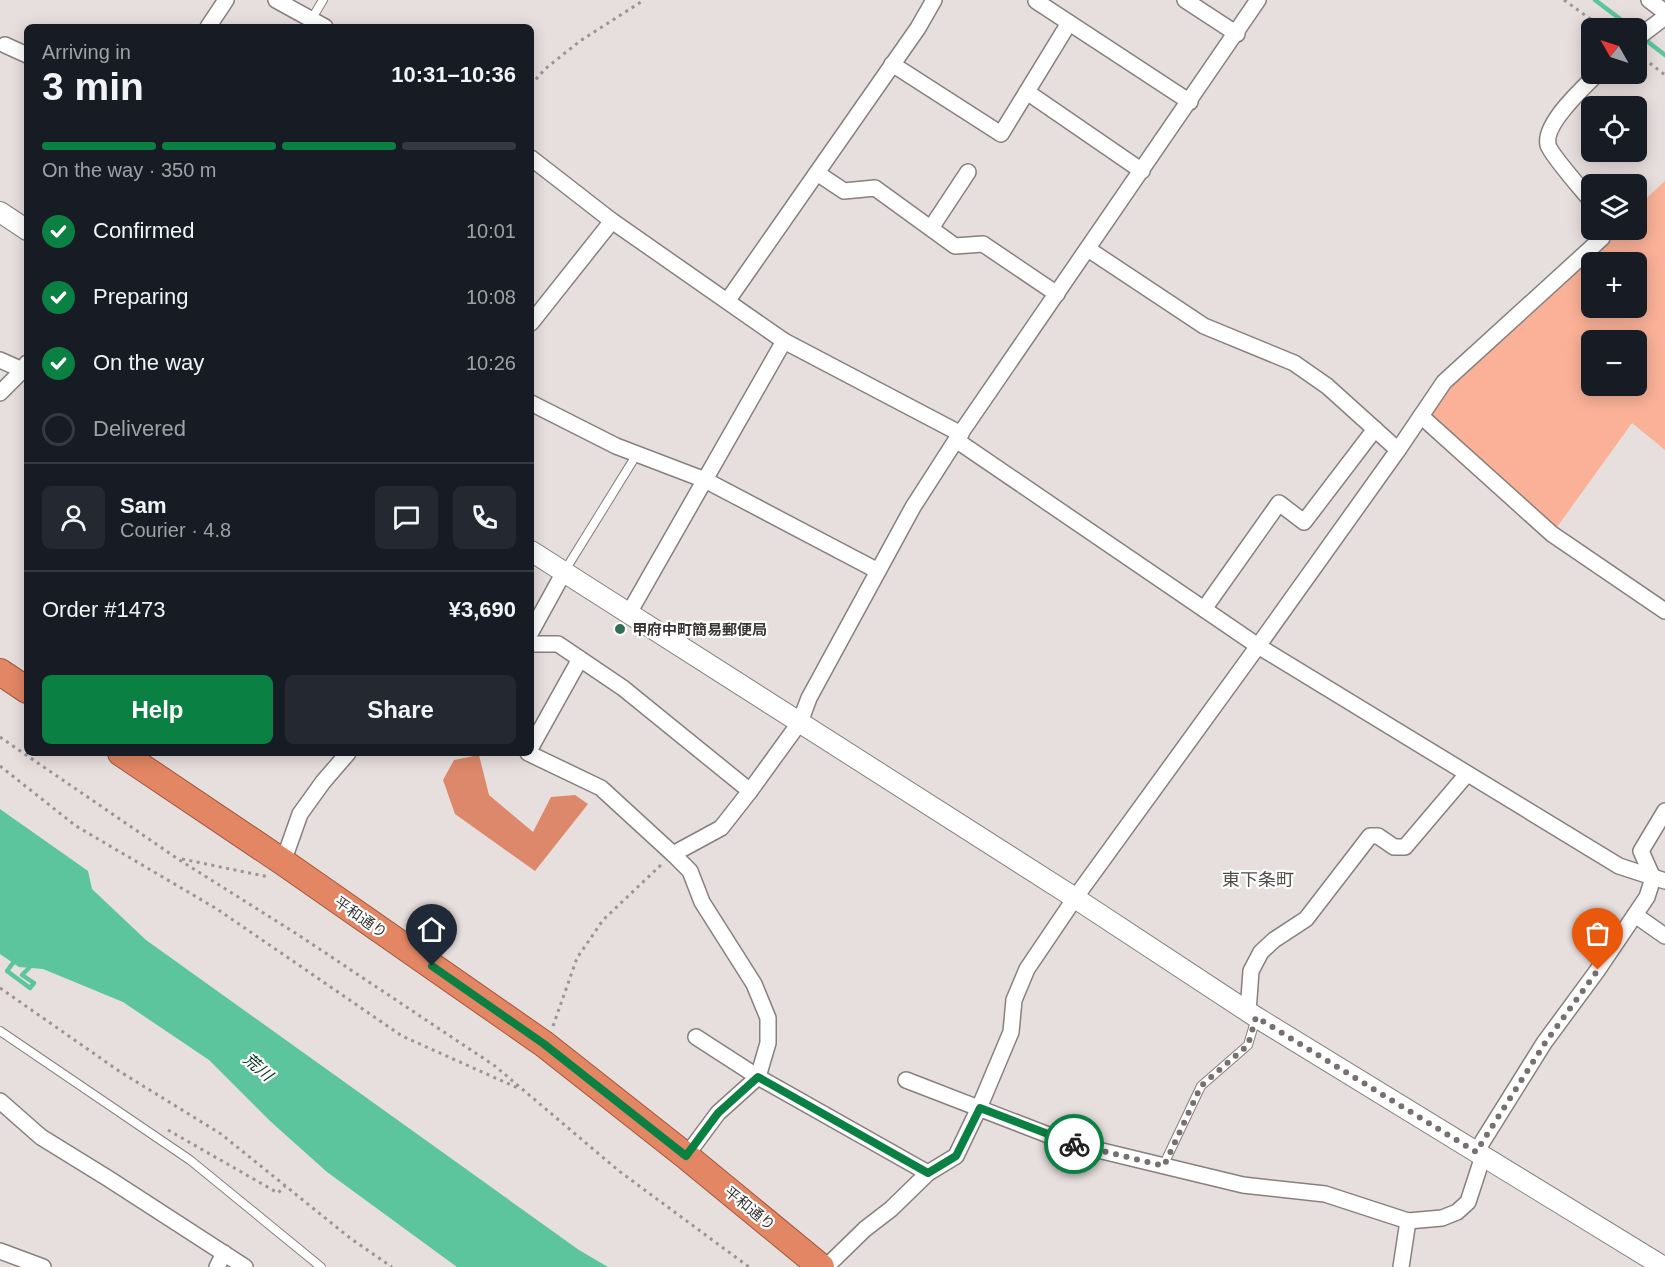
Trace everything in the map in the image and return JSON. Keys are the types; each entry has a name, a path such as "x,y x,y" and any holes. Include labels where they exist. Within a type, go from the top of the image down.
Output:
{"highway":[{"path":"0,672 24,688"},
{"name":"平和通り","path":"131,756 544,1044 686,1156 821,1267"}],"street":[{"path":"210,24 226,0"},
{"path":"276,0 319,24"},
{"path":"728,300 918,28 934,0"},
{"path":"1185,0 1237,34"},
{"path":"673,854 721,828 800,722 809,698 913,507 1258,0"},
{"path":"1649,0 1665,12"},
{"path":"1035,1 1190,102"},
{"path":"1647,31 1665,17"},
{"path":"892,64 1001,134 1069,23"},
{"path":"5,45 24,54"},
{"path":"1581,188 1549,147 1548,135 1553,121 1588,84"},
{"path":"1027,92 1142,171"},
{"path":"534,160 612,220 784,341 959,437 1258,646 1619,866 1659,879"},
{"path":"931,228 968,172"},
{"path":"817,173 844,190 875,188 955,246 983,244 1057,294"},
{"path":"0,212 24,228"},
{"path":"534,319 612,220"},
{"path":"826,1267 928,1173 956,1156 980,1108 1011,1032 1014,1000 1028,969 1075,898 1258,646 1444,382 1600,240"},
{"path":"1088,249 1204,326 1294,363 1327,386 1398,450"},
{"path":"629,613 784,341"},
{"path":"0,360 24,369"},
{"path":"0,393 24,370"},
{"path":"534,405 616,447 705,480 878,571"},
{"path":"1421,416 1552,534 1665,611"},
{"path":"1204,609 1279,503 1304,522 1375,429"},
{"path":"534,553 1075,898 1252,1015 1664,1267"},
{"path":"534,627 564,572"},
{"path":"534,644 558,644 628,691 750,790"},
{"path":"534,742 580,659"},
{"path":"283,862 300,814 322,782 345,756"},
{"path":"534,756 602,788 690,872 702,902 754,984 768,1018 768,1043 758,1077 718,1113 686,1156"},
{"path":"1252,1015 1251,971 1261,952 1274,940 1306,919 1370,836 1378,836 1394,847 1405,847 1467,774"},
{"path":"1659,879 1641,850 1665,811"},
{"path":"906,1080 1069,1143 1243,1185 1325,1194 1408,1221 1442,1218 1457,1212 1468,1202 1479,1154 1545,1043 1598,970 1659,879"},
{"path":"1635,915 1665,936"},
{"path":"696,1037 758,1077 928,1173"},
{"path":"0,1101 41,1137 245,1267"},
{"path":"1401,1267 1408,1221"},
{"path":"0,1251 42,1267"},
{"path":"216,1267 224,1253"}],"lane":[{"path":"311,20 323,0"},
{"path":"564,572 638,454"},
{"path":"1164,1166 1201,1086 1248,1045 1252,1015"},
{"path":"0,1031 190,1160 321,1267"}],"path":[{"path":"534,82 545,69 580,41 645,0"},
{"path":"1564,0 1589,18"},
{"path":"1647,61 1665,75"},
{"path":"0,737 24,753"},
{"path":"28,756 178,858 495,1066 619,1171 749,1267"},
{"path":"0,766 76,826 217,909 402,1036 524,1091"},
{"path":"544,1044 556,1021 577,958 603,920 673,854"},
{"path":"178,858 268,878 283,862"},
{"path":"0,988 120,1071 221,1134 350,1238 393,1267"},
{"path":"164,1127 278,1192 285,1186"}],"shaded area":[{"path":"1665,181 1665,450 1632,423 1552,534 1421,416 1444,382 1581,257 1581,318 1647,318 1647,252 1587,252 1600,240 1647,240 1647,198"},
{"path":"479,756 489,795 533,832 551,797 575,795 588,804 535,871 455,814 443,780 454,760"}],"water":[{"name":"荒川","path":"0,809 88,871 92,889 146,940 579,1250 608,1267 457,1267 327,1172 270,1121 209,1060 123,1002 43,969 19,967 0,954"}],"waterway":[{"path":"1595,0 1619,18"},
{"path":"1647,41 1665,55"},
{"path":"13,963 7,971 30,988 34,983 22,975 29,968"}],"way so far":[{"path":"1074,1144 1164,1166 1201,1086 1248,1045 1256,1017 1476,1152 1545,1043 1598,970"}],"place":[{"name":"甲府中町簡易郵便局","path":"620,629"}],"district":[{"name":"東下条町","path":"1258,880"}],"route":[{"path":"432,966 544,1044 686,1156 718,1113 758,1077 928,1173 956,1156 980,1108 1074,1144"}]}
